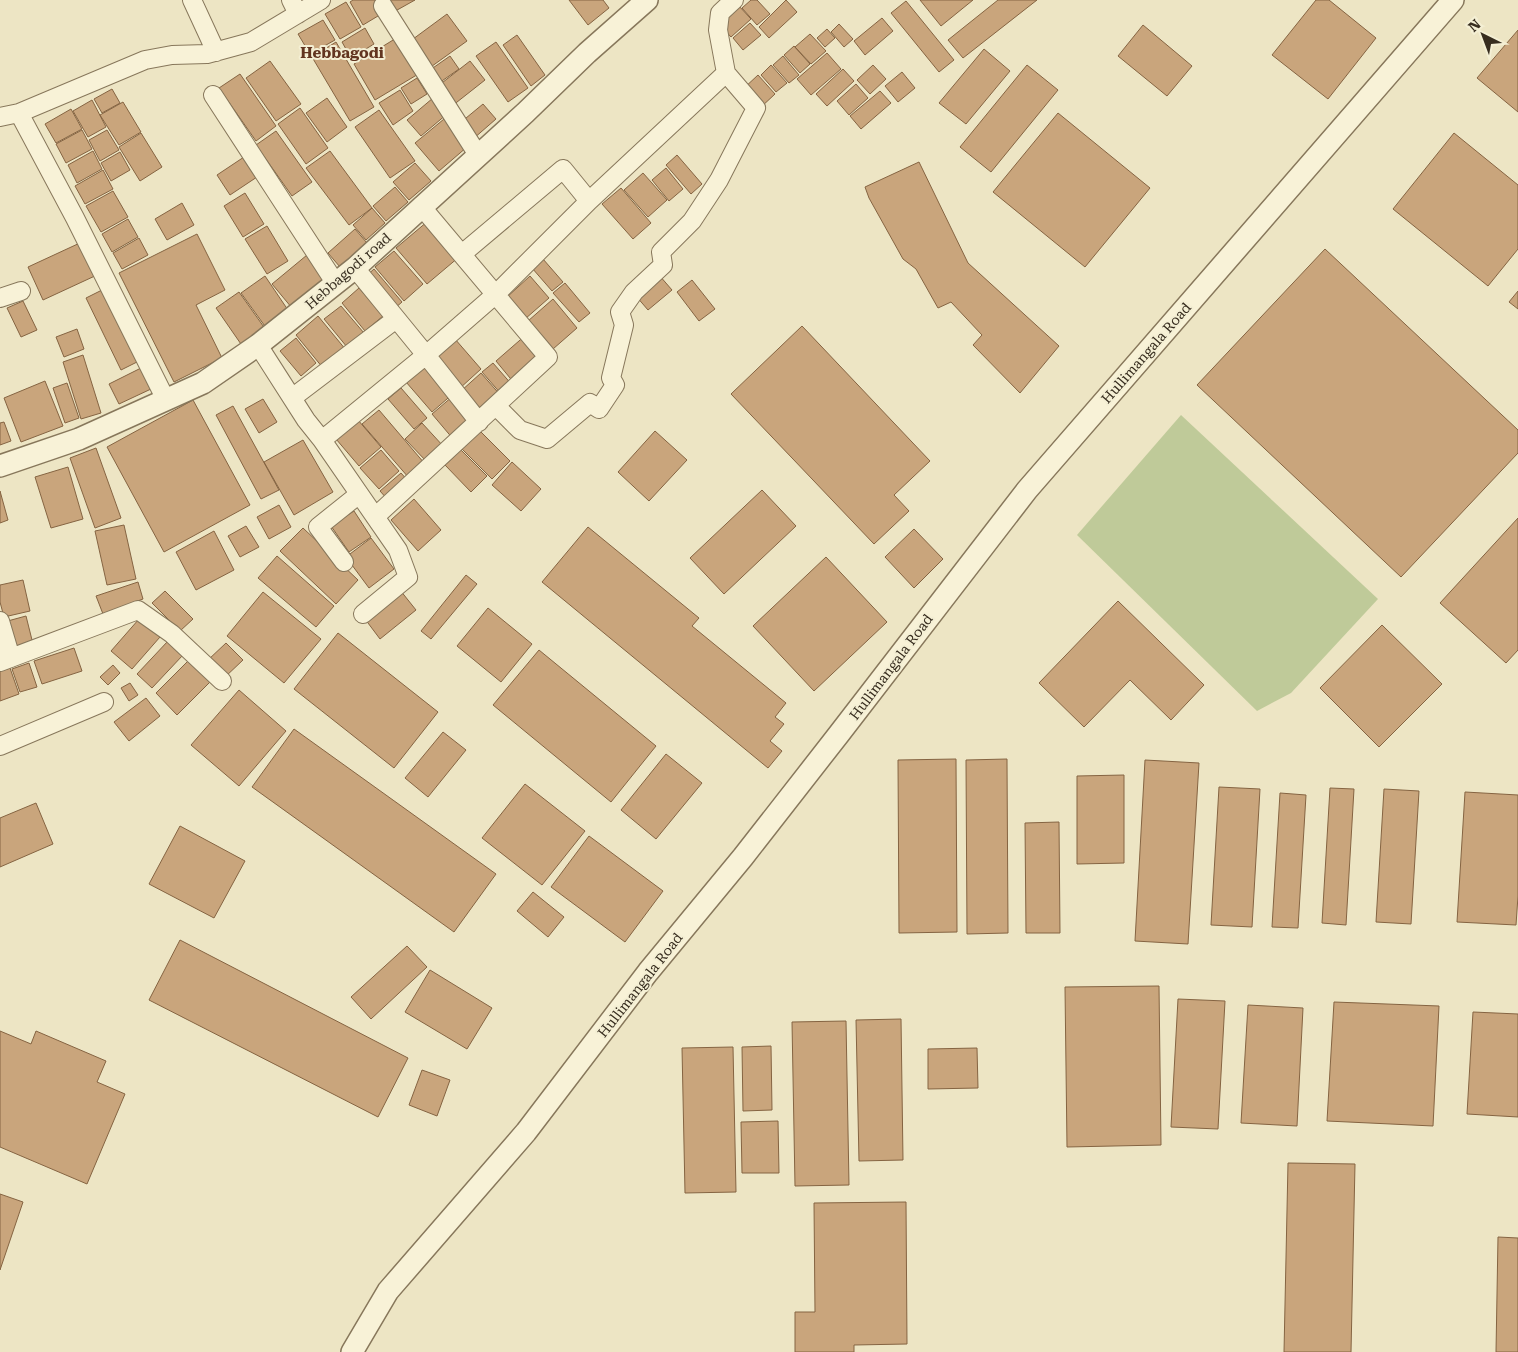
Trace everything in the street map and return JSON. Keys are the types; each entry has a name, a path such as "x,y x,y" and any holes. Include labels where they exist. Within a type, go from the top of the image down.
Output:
{"street":[{"path":"192,0 216,52"},
{"path":"0,117 19,113 145,60 172,55 208,54 251,42 295,7 321,0"},
{"name":"Hebbagodi road","path":"0,466 79,439 166,400 202,383 258,345 356,268 587,53 647,0"},
{"path":"496,406 520,430 547,439 590,403 599,409 615,385 612,378 624,325 620,312 634,292 663,265 661,252 692,221 720,180 756,108 726,73 718,30 720,13 734,0"},
{"name":"Hullimangala Road","path":"352,1352 388,1292 526,1132 648,972 743,857 840,734 1027,490 1453,0"},
{"path":"382,6 478,155"},
{"path":"322,440 426,355 496,294 589,202 726,73"},
{"path":"213,95 336,284"},
{"path":"19,113 75,218 166,400"},
{"path":"462,254 563,169 589,202"},
{"path":"376,517 548,357 421,206"},
{"path":"356,268 479,422"},
{"path":"0,298 21,291"},
{"path":"292,398 396,319"},
{"path":"258,345 358,495 376,517 398,550 408,577 364,614"},
{"path":"344,562 318,527 358,495"},
{"path":"0,622 5,660 138,610 172,634 222,681"},
{"path":"0,746 104,702"}],"green space":[{"path":"1181,415 1378,599 1291,693 1257,711 1077,535"}],"building":[{"path":"353,0 375,0 383,13 363,25 350,2"},
{"path":"382,0 415,0 390,14"},
{"path":"569,0 603,0 609,8 588,25"},
{"path":"751,0 757,0 770,14 757,25 742,8"},
{"path":"786,0 797,12 769,38 759,27"},
{"path":"920,0 973,0 941,26"},
{"path":"998,0 1037,0 963,58 948,40"},
{"path":"1316,0 1329,0 1376,38 1328,99 1272,55"},
{"path":"906,1 954,60 939,72 891,13"},
{"path":"346,2 361,27 340,39 325,14"},
{"path":"739,6 751,19 731,37 719,24"},
{"path":"447,14 467,41 428,69 409,42"},
{"path":"882,18 893,31 865,55 854,41"},
{"path":"323,20 335,40 310,54 298,34"},
{"path":"750,23 761,35 743,50 733,38"},
{"path":"839,24 853,39 844,47 831,32"},
{"path":"1143,25 1192,66 1167,96 1118,56"},
{"path":"365,28 374,44 351,58 342,42"},
{"path":"827,29 835,38 825,47 817,38"},
{"path":"1518,30 1518,112 1477,78"},
{"path":"810,34 826,51 811,64 795,47"},
{"path":"517,35 545,75 531,86 503,45"},
{"path":"398,37 420,73 375,100 354,64"},
{"path":"336,42 374,107 350,121 312,57"},
{"path":"496,42 528,88 508,102 476,56"},
{"path":"794,46 810,64 800,73 784,55"},
{"path":"984,49 1010,71 966,124 939,103"},
{"path":"827,53 841,69 811,95 797,79"},
{"path":"450,56 459,69 439,83 430,70"},
{"path":"783,56 799,75 789,83 773,65"},
{"path":"270,61 301,104 276,121 246,78"},
{"path":"470,61 485,80 452,106 438,86"},
{"path":"771,65 787,83 776,92 761,75"},
{"path":"873,65 886,79 870,94 857,80"},
{"path":"1027,65 1058,90 991,172 960,147"},
{"path":"843,69 854,81 827,106 816,94"},
{"path":"902,72 915,88 898,102 885,86"},
{"path":"240,74 276,126 256,141 219,88"},
{"path":"758,75 775,94 760,108 743,89"},
{"path":"417,78 427,94 411,104 401,88"},
{"path":"856,84 868,98 849,115 837,101"},
{"path":"112,89 120,103 102,113 94,99"},
{"path":"400,90 413,111 393,125 379,103"},
{"path":"880,91 891,103 861,129 850,116"},
{"path":"327,98 347,127 327,142 306,113"},
{"path":"433,98 447,114 421,136 407,120"},
{"path":"92,100 106,127 88,137 73,111"},
{"path":"123,102 141,132 119,145 100,115"},
{"path":"483,104 496,119 473,139 460,123"},
{"path":"300,108 328,148 306,164 278,124"},
{"path":"71,109 82,129 56,143 45,124"},
{"path":"379,110 415,161 390,178 355,127"},
{"path":"1058,113 1150,188 1085,267 993,192"},
{"path":"444,119 467,147 439,171 415,143"},
{"path":"82,130 92,149 66,163 56,144"},
{"path":"107,130 119,150 100,161 89,140"},
{"path":"276,131 312,182 292,196 256,145"},
{"path":"141,133 162,167 140,181 119,147"},
{"path":"1454,133 1518,185 1518,249 1488,286 1393,209"},
{"path":"93,151 102,169 77,183 68,165"},
{"path":"330,151 372,208 349,225 306,168"},
{"path":"120,152 130,170 111,181 101,163"},
{"path":"677,155 702,184 691,194 666,165"},
{"path":"244,157 257,177 230,195 217,175"},
{"path":"919,162 968,263 1059,346 1020,393 973,345 982,335 951,302 938,308 916,269 903,259 869,198 865,187"},
{"path":"415,163 431,181 409,200 393,182"},
{"path":"666,168 683,189 669,201 652,180"},
{"path":"103,170 113,189 85,204 75,186"},
{"path":"643,173 667,200 648,217 624,190"},
{"path":"395,187 408,202 386,221 373,206"},
{"path":"621,188 651,223 633,239 602,204"},
{"path":"113,191 128,217 101,232 86,206"},
{"path":"245,193 264,224 243,237 224,206"},
{"path":"182,203 194,225 167,240 155,219"},
{"path":"372,208 385,223 366,240 353,225"},
{"path":"128,219 138,237 112,252 102,234"},
{"path":"428,221 459,257 427,284 396,248"},
{"path":"267,226 288,261 267,274 245,239"},
{"path":"355,229 367,243 340,267 328,253"},
{"path":"197,234 225,290 196,305 222,358 174,382 119,273"},
{"path":"139,238 148,255 122,269 113,253"},
{"path":"82,242 97,275 43,300 28,267"},
{"path":"1325,249 1518,430 1518,453 1401,577 1197,385"},
{"path":"394,251 423,284 404,301 375,267"},
{"path":"307,255 327,279 292,308 272,284"},
{"path":"543,259 563,282 552,291 532,268"},
{"path":"374,269 402,302 394,309 365,277"},
{"path":"659,275 672,290 648,310 636,296"},
{"path":"265,276 290,313 267,329 241,293"},
{"path":"530,276 549,298 525,319 506,298"},
{"path":"692,280 715,309 699,321 677,292"},
{"path":"565,283 590,313 579,322 553,293"},
{"path":"108,287 143,359 121,370 86,298"},
{"path":"359,288 383,316 365,331 342,303"},
{"path":"1518,291 1518,309 1509,302"},
{"path":"239,292 266,330 243,347 216,308"},
{"path":"553,299 577,328 553,349 528,321"},
{"path":"23,301 37,330 21,337 7,308"},
{"path":"341,306 364,333 347,347 324,319"},
{"path":"318,316 346,350 323,368 296,335"},
{"path":"802,326 930,461 894,495 909,511 874,544 731,394"},
{"path":"77,329 84,349 64,357 56,337"},
{"path":"527,334 547,356 515,384 496,361"},
{"path":"296,338 316,363 301,376 280,351"},
{"path":"455,339 481,369 459,389 433,359"},
{"path":"83,355 101,413 81,419 63,362"},
{"path":"429,362 455,392 432,412 406,382"},
{"path":"493,363 513,386 502,395 482,372"},
{"path":"141,368 151,389 119,404 109,384"},
{"path":"481,373 502,397 482,414 461,391"},
{"path":"45,381 63,426 21,442 4,398"},
{"path":"67,383 79,418 65,423 53,388"},
{"path":"401,388 427,418 414,429 388,399"},
{"path":"453,396 475,422 454,440 432,414"},
{"path":"263,399 277,422 259,433 245,409"},
{"path":"193,400 250,505 164,552 107,447"},
{"path":"233,406 279,490 261,499 216,415"},
{"path":"379,410 425,464 409,478 362,424"},
{"path":"358,420 381,447 359,466 336,439"},
{"path":"4,422 11,441 0,445 0,423"},
{"path":"422,423 444,447 427,462 405,439"},
{"path":"479,430 510,461 492,479 461,448"},
{"path":"655,431 687,460 649,501 618,472"},
{"path":"303,440 333,492 294,515 264,462"},
{"path":"96,448 121,518 95,528 70,458"},
{"path":"381,450 399,471 379,489 360,468"},
{"path":"461,450 487,476 471,492 445,465"},
{"path":"512,462 541,489 521,511 492,485"},
{"path":"68,467 83,519 51,528 35,477"},
{"path":"401,473 409,482 388,500 380,491"},
{"path":"762,490 796,526 724,594 690,558"},
{"path":"0,491 8,520 0,523"},
{"path":"414,499 441,530 418,551 391,520"},
{"path":"279,505 291,527 269,539 257,517"},
{"path":"354,511 371,537 349,552 331,526"},
{"path":"1518,518 1518,650 1506,663 1440,603"},
{"path":"124,525 136,579 107,585 95,531"},
{"path":"246,526 259,547 240,557 228,536"},
{"path":"588,527 699,618 692,626 786,703 775,717 784,724 770,741 782,751 768,768 542,582"},
{"path":"303,528 358,580 336,604 280,551"},
{"path":"914,529 943,559 914,588 885,557"},
{"path":"214,531 234,570 196,590 176,552"},
{"path":"371,538 394,569 369,588 346,557"},
{"path":"277,556 334,606 316,627 258,578"},
{"path":"826,557 887,622 814,691 753,626"},
{"path":"466,575 477,584 431,639 421,631"},
{"path":"23,580 30,611 4,617 0,602 0,585"},
{"path":"138,582 143,599 103,614 96,596"},
{"path":"400,590 416,610 380,639 365,619"},
{"path":"165,591 193,619 180,631 152,603"},
{"path":"263,592 321,639 284,683 227,636"},
{"path":"1118,601 1204,685 1171,720 1130,680 1084,727 1039,683"},
{"path":"488,608 532,644 501,682 457,646"},
{"path":"26,616 33,644 10,650 4,622"},
{"path":"139,619 160,637 132,669 111,651"},
{"path":"1382,625 1442,684 1379,747 1320,688"},
{"path":"338,633 438,712 394,768 294,689"},
{"path":"168,641 183,655 152,688 137,674"},
{"path":"226,643 243,660 224,678 208,660"},
{"path":"74,648 82,671 42,684 34,661"},
{"path":"539,650 656,746 611,802 493,705"},
{"path":"191,658 213,679 177,715 156,693"},
{"path":"29,663 37,687 20,692 12,669"},
{"path":"113,665 120,673 108,685 100,677"},
{"path":"10,668 19,694 0,701 0,671"},
{"path":"130,683 138,695 129,701 121,688"},
{"path":"239,690 286,731 239,786 191,745"},
{"path":"146,698 160,716 129,741 114,722"},
{"path":"294,729 496,874 454,932 252,787"},
{"path":"443,732 466,750 428,797 405,778"},
{"path":"666,754 702,783 656,839 621,810"},
{"path":"956,759 957,932 899,933 898,760"},
{"path":"1007,759 1008,933 967,934 966,760"},
{"path":"1145,760 1199,763 1188,944 1135,941"},
{"path":"1124,775 1124,863 1077,864 1077,776"},
{"path":"525,784 585,831 542,885 482,838"},
{"path":"1219,787 1260,789 1252,927 1211,925"},
{"path":"1330,788 1354,789 1346,925 1322,923"},
{"path":"1384,789 1419,791 1411,924 1376,922"},
{"path":"1465,792 1518,795 1518,896 1516,925 1457,922"},
{"path":"1280,793 1306,795 1298,928 1272,927"},
{"path":"36,803 53,844 0,867 0,818"},
{"path":"1059,822 1060,933 1026,933 1025,823"},
{"path":"180,826 245,861 214,918 149,884"},
{"path":"589,836 663,891 625,942 551,887"},
{"path":"533,892 564,917 548,937 517,911"},
{"path":"180,940 408,1058 378,1117 149,1000"},
{"path":"407,946 427,967 371,1019 351,997"},
{"path":"430,970 492,1008 467,1049 405,1012"},
{"path":"1159,986 1161,1145 1067,1147 1065,987"},
{"path":"1178,999 1225,1001 1218,1129 1171,1127"},
{"path":"1334,1002 1439,1006 1433,1126 1327,1121"},
{"path":"1248,1005 1303,1008 1297,1126 1241,1123"},
{"path":"1473,1012 1518,1014 1518,1117 1467,1114"},
{"path":"901,1019 903,1160 859,1161 856,1020"},
{"path":"846,1021 849,1185 795,1186 792,1022"},
{"path":"0,1031 31,1044 36,1031 106,1061 97,1082 125,1094 87,1184 0,1147"},
{"path":"771,1046 772,1110 743,1111 742,1047"},
{"path":"733,1047 736,1192 685,1193 682,1048"},
{"path":"977,1048 978,1088 928,1089 928,1049"},
{"path":"422,1070 450,1080 437,1116 409,1105"},
{"path":"778,1121 779,1173 742,1173 741,1122"},
{"path":"1288,1163 1355,1164 1351,1352 1284,1352"},
{"path":"0,1194 23,1202 0,1270"},
{"path":"906,1202 907,1344 854,1345 854,1352 795,1352 795,1312 815,1312 814,1203"},
{"path":"1498,1237 1518,1238 1518,1352 1496,1352"}],"district":[{"name":"Hebbagodi","path":"342,53"}]}
